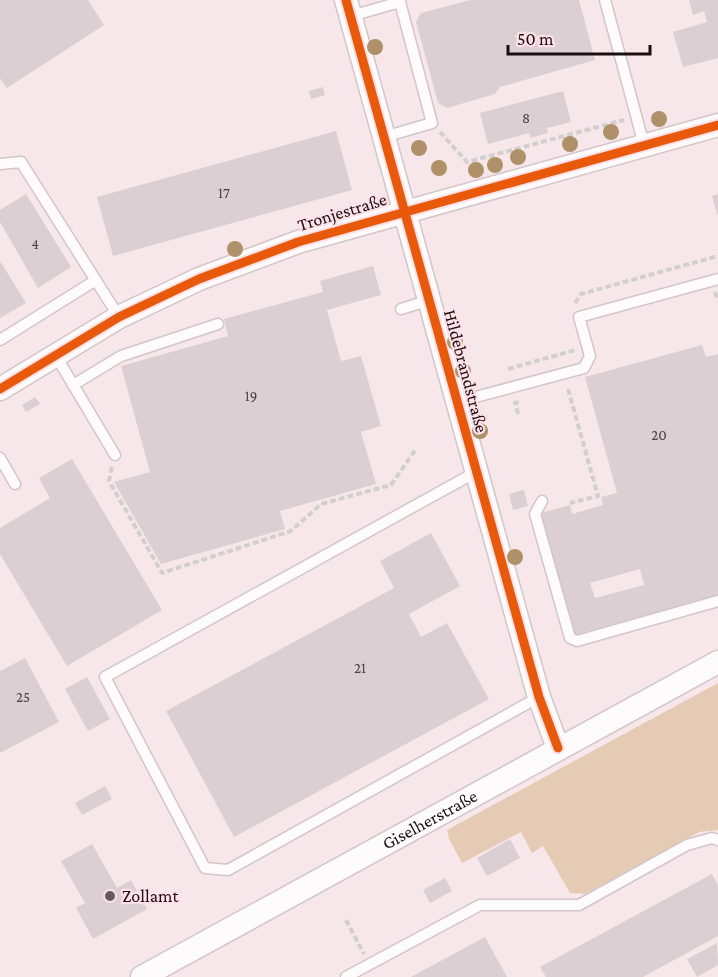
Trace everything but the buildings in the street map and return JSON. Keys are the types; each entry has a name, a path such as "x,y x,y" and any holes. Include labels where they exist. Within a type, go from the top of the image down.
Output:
{"street":[{"name":"Hildebrandstraße","path":"349,8 539,697 558,748"},
{"name":"Tronjestraße","path":"0,389 119,317 200,279 298,242 718,125"},
{"name":"Giselherstraße","path":"142,977 718,662"}],"lane":[{"path":"605,0 644,145"},
{"path":"349,8 400,2 432,123 384,137"},
{"path":"0,164 21,162 119,317"},
{"path":"457,402 584,368 590,356 579,317 718,279"},
{"path":"0,340 96,280"},
{"path":"401,309 430,300"},
{"path":"73,385 121,356 218,324"},
{"path":"56,356 116,455"},
{"path":"0,458 15,484"},
{"path":"476,472 105,677 206,868 228,870 539,697"},
{"path":"542,501 534,514 570,638 578,641 718,601"},
{"path":"346,977 480,905 579,905 687,845 712,838 718,840"}],"path":[{"path":"432,123 467,162 636,117"},
{"path":"542,142 544,150"},
{"path":"508,369 579,349"},
{"path":"568,389 598,496 570,503"},
{"path":"116,455 109,481 162,573 291,531 321,504 391,484 416,448"},
{"path":"346,920 362,951"}],"shaded area":[{"path":"718,683 718,830 699,832 585,894 570,893 543,846 532,853 521,832 462,863 449,839 447,830"}],"cycle path":[{"path":"346,0 539,697 558,748"},
{"path":"0,389 119,317 199,279 298,242 718,125"}],"place":[{"name":"Zollamt","path":"110,896"}]}
